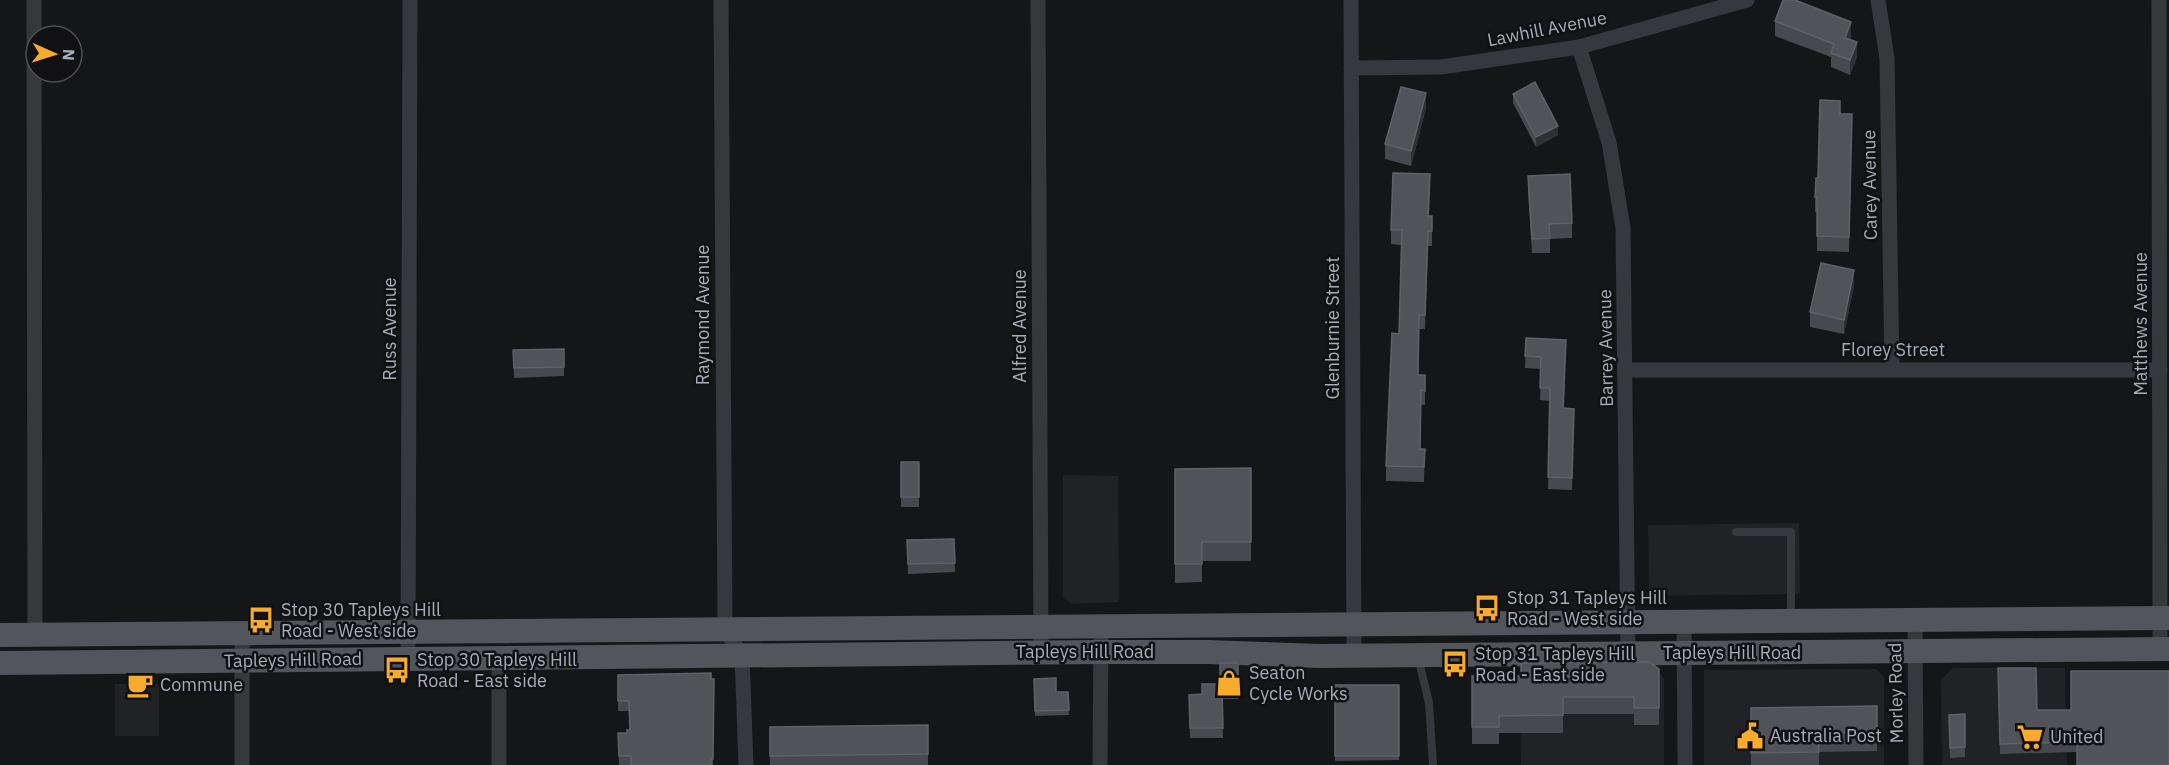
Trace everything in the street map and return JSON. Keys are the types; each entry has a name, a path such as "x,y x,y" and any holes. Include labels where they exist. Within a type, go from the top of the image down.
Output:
{"main road":[{"name":"Tapleys Hill Road","path":"0,635 2165,618"},
{"name":"Tapleys Hill Road","path":"0,663 1101,651 1354,656 2165,649"}],"street":[{"path":"34,0 34,635"},
{"name":"Russ Avenue","path":"408,659 410,0"},
{"name":"Raymond Avenue","path":"721,0 725,630"},
{"name":"Alfred Avenue","path":"1038,0 1041,652"},
{"name":"Glenburnie Street","path":"1351,0 1354,656"},
{"name":"Lawhill Avenue","path":"1351,68 1441,67 1580,47 1747,0"},
{"name":"Carey Avenue","path":"1878,0 1887,58 1892,370"},
{"name":"Matthews Avenue","path":"2163,6 2160,370 2165,521 2165,649"},
{"name":"Barrey Avenue","path":"1580,47 1609,142 1623,228 1628,654"},
{"name":"Florey Street","path":"1626,370 2160,370"},
{"name":"Morley Road","path":"1915,620 1916,765"},
{"path":"1684,622 1685,765"},
{"path":"1100,765 1101,626"},
{"path":"725,630 742,655 746,765"},
{"path":"242,633 242,765"},
{"path":"499,765 500,658"}],"lane":[{"path":"1736,532 1791,532 1791,621"},
{"path":"1418,655 1429,703 1433,765"}],"shaded area":[{"path":"1063,475 1118,476 1119,602 1072,604 1063,598"},
{"path":"1799,523 1800,594 1649,596 1648,525"},
{"name":"United","path":"1953,668 2065,668 2067,765 1942,765 1941,680"},
{"path":"1520,669 1656,669 1664,678 1664,765 1521,765"},
{"path":"1876,669 1884,677 1884,765 1704,765 1704,670"},
{"path":"115,684 159,684 159,736 115,736"}],"building":[{"path":"1783,0 1795,0 1851,22 1845,38 1857,42 1850,60 1831,53 1834,44 1775,21"},
{"path":"1535,82 1558,126 1536,137 1513,94"},
{"path":"1401,87 1426,93 1411,151 1385,144"},
{"path":"1820,100 1840,101 1840,114 1852,114 1849,237 1817,236 1817,197 1815,197 1816,178 1818,178"},
{"path":"1393,173 1430,174 1428,216 1432,216 1432,231 1428,231 1425,315 1419,315 1418,375 1425,375 1425,391 1421,390 1420,449 1425,449 1424,467 1386,466 1392,333 1399,334 1402,230 1391,230"},
{"path":"1570,174 1572,223 1549,224 1550,238 1532,239 1528,176"},
{"path":"1821,263 1854,270 1844,320 1810,312"},
{"path":"1526,338 1566,340 1563,408 1574,409 1572,478 1548,477 1550,388 1540,388 1541,357 1525,356"},
{"path":"564,349 564,367 514,368 513,350"},
{"path":"901,462 919,462 919,497 901,497"},
{"path":"1251,468 1251,542 1202,542 1202,564 1175,564 1175,469"},
{"path":"954,539 955,563 908,564 907,540"},
{"path":"1649,662 1659,669 1659,708 1634,708 1634,697 1563,697 1563,715 1499,716 1499,727 1472,727 1472,676 1521,676 1521,663"},
{"path":"1220,663 1238,663 1238,689 1222,689 1223,728 1190,728 1189,695 1202,694 1202,684 1220,684"},
{"path":"1998,668 2036,668 2037,710 2071,710 2071,671 2169,671 2169,765 2077,765 2077,742 2000,744"},
{"path":"711,673 711,679 714,679 711,765 631,765 631,756 619,756 618,733 627,733 627,730 630,730 629,701 618,701 618,675"},
{"path":"1056,678 1056,692 1068,692 1069,710 1035,711 1034,679"},
{"path":"1335,685 1399,685 1399,756 1335,756"},
{"path":"1877,706 1877,732 1818,733 1819,752 1751,753 1751,708"},
{"path":"1965,714 1965,747 1950,748 1949,715"},
{"path":"928,725 928,754 770,756 770,727"}],"place":[{"name":"Stop 31 Tapleys Hill Road - West side","path":"1487,608"},
{"name":"Stop 30 Tapleys Hill Road - West side","path":"261,620"},
{"name":"Stop 31 Tapleys Hill Road - East side","path":"1455,664"},
{"name":"Stop 30 Tapleys Hill Road - East side","path":"397,670"},
{"name":"Seaton Cycle Works","path":"1229,683"},
{"name":"Commune","path":"140,685"},
{"name":"Australia Post","path":"1750,736"},
{"name":"United","path":"2030,737"}]}
